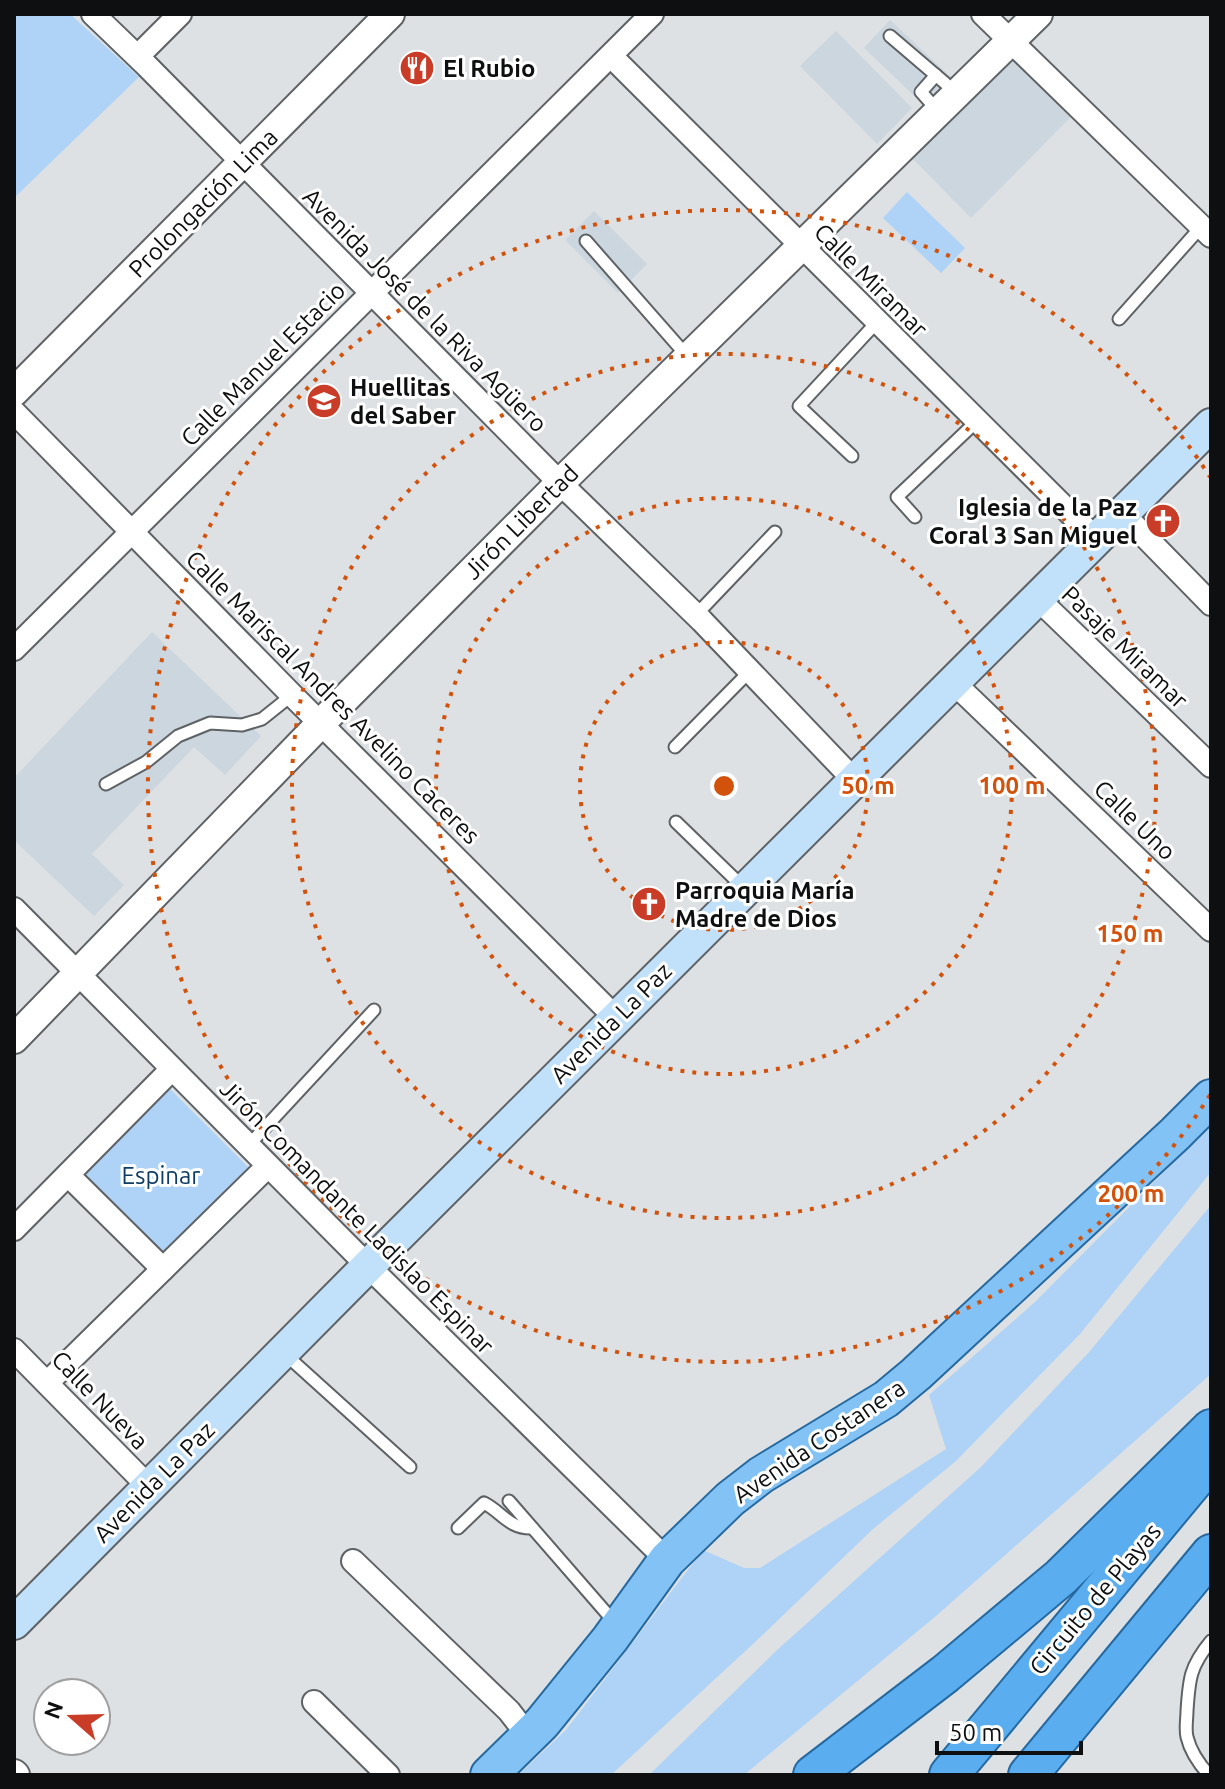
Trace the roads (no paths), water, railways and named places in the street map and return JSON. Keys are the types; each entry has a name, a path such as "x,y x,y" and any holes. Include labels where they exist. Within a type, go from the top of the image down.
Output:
{"highway":[{"path":"813,1775 945,1674 1061,1577 1211,1429"},
{"name":"Circuito de Playas","path":"949,1775 1211,1460"},
{"path":"1028,1775 1211,1554"}],"main road":[{"name":"Avenida La Paz","path":"14,1623 1122,513 1205,441"},
{"name":"Avenida Costanera","path":"489,1775 551,1711 667,1560 730,1499 761,1475 886,1399 916,1374 1211,1098"}],"street":[{"name":"Avenida José de la Riva Agüero","path":"93,14 560,483 696,615 854,780"},
{"path":"138,56 180,14"},
{"name":"Prolongación Lima","path":"14,392 390,14"},
{"name":"Calle Manuel Estacio","path":"14,649 652,14"},
{"path":"983,14 1206,232"},
{"name":"Jirón Libertad","path":"14,1039 321,723 800,246 943,93 1011,41 1038,14"},
{"name":"Calle Miramar","path":"611,56 1096,539"},
{"name":"Calle Mariscal Andres Avelino Caceres","path":"14,412 616,1018"},
{"path":"1122,513 1211,604"},
{"name":"Pasaje Miramar","path":"1037,598 1211,766"},
{"name":"Calle Uno","path":"953,682 1211,930"},
{"name":"Jirón Comandante Ladislao Espinar","path":"14,909 368,1266 667,1560"},
{"path":"14,1229 172,1069"},
{"path":"47,1383 268,1166"},
{"path":"68,1175 163,1269"},
{"name":"Calle Nueva","path":"14,1350 149,1487"},
{"path":"353,1561 509,1711 529,1737"},
{"path":"314,1702 388,1775"}],"lane":[{"path":"890,36 943,93"},
{"path":"1119,319 1206,232"},
{"path":"586,241 688,356"},
{"path":"852,456 799,406 877,322"},
{"path":"915,517 897,497 977,421"},
{"path":"696,615 775,532"},
{"path":"675,747 750,671"},
{"path":"106,784 146,762 178,736 210,723 242,725 262,719 292,695"},
{"path":"676,822 745,889"},
{"path":"248,1146 374,1010"},
{"path":"282,1352 410,1467"},
{"path":"509,1501 618,1627"},
{"path":"458,1528 487,1503 512,1524 532,1528"},
{"path":"1209,1775 1186,1735 1192,1669 1211,1641"}],"place":[{"name":"El Rubio","path":"417,68"},
{"name":"Huellitas del Saber","path":"324,401"},
{"name":"Iglesia de la Paz Coral 3 San Miguel","path":"1163,521"},
{"name":"Parroquia María Madre de Dios","path":"649,904"}],"park label":[{"name":"Espinar","path":"161,1175"}]}
